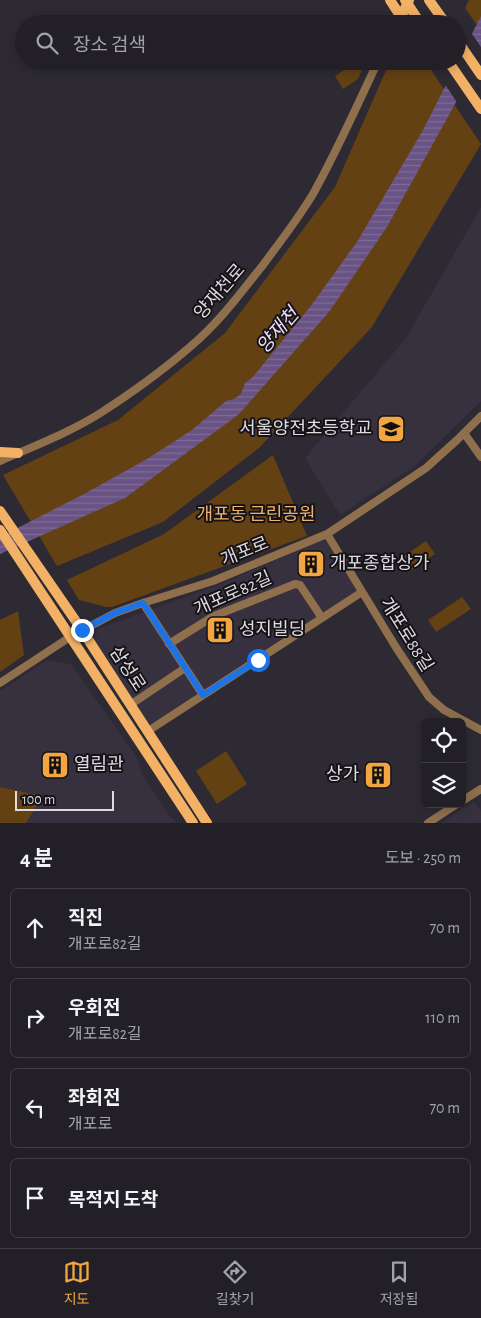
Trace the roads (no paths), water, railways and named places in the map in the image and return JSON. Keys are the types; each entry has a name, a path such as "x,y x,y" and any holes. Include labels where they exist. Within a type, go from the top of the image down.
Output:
{"main road":[{"path":"390,0 397,15"},
{"path":"404,0 415,15"},
{"path":"402,15 409,0"},
{"path":"429,0 440,15"},
{"path":"466,53 481,75"},
{"path":"454,70 481,109"},
{"path":"0,452 18,453"},
{"name":"삼성로","path":"0,511 82,630 206,823"},
{"name":"삼성로","path":"0,530 193,823"}],"street":[{"name":"양재천로","path":"0,461 101,413 178,357 220,317 292,226 313,193 344,134 374,70"},
{"name":"개포로","path":"0,683 70,637 115,613 213,581 327,534 426,468 481,416"},
{"path":"464,433 481,457"},
{"name":"개포로88길","path":"327,534 429,697 444,710 481,730"},
{"name":"개포로82길","path":"169,644 214,616 295,584 300,585 308,595 322,618"},
{"path":"148,731 362,592"},
{"path":"143,603 203,695"},
{"path":"130,705 185,668"},
{"path":"466,798 481,789"},
{"path":"428,823 451,808"}],"place":[{"name":"서울양전초등학교","path":"391,429"},
{"name":"개포종합상가","path":"311,564"},
{"name":"성지빌딩","path":"220,630"},
{"name":"열림관","path":"55,765"},
{"name":"상가","path":"378,775"}],"water label":[{"name":"양재천","path":"278,331"}],"park label":[{"name":"개포동 근린공원","path":"256,515"}]}
